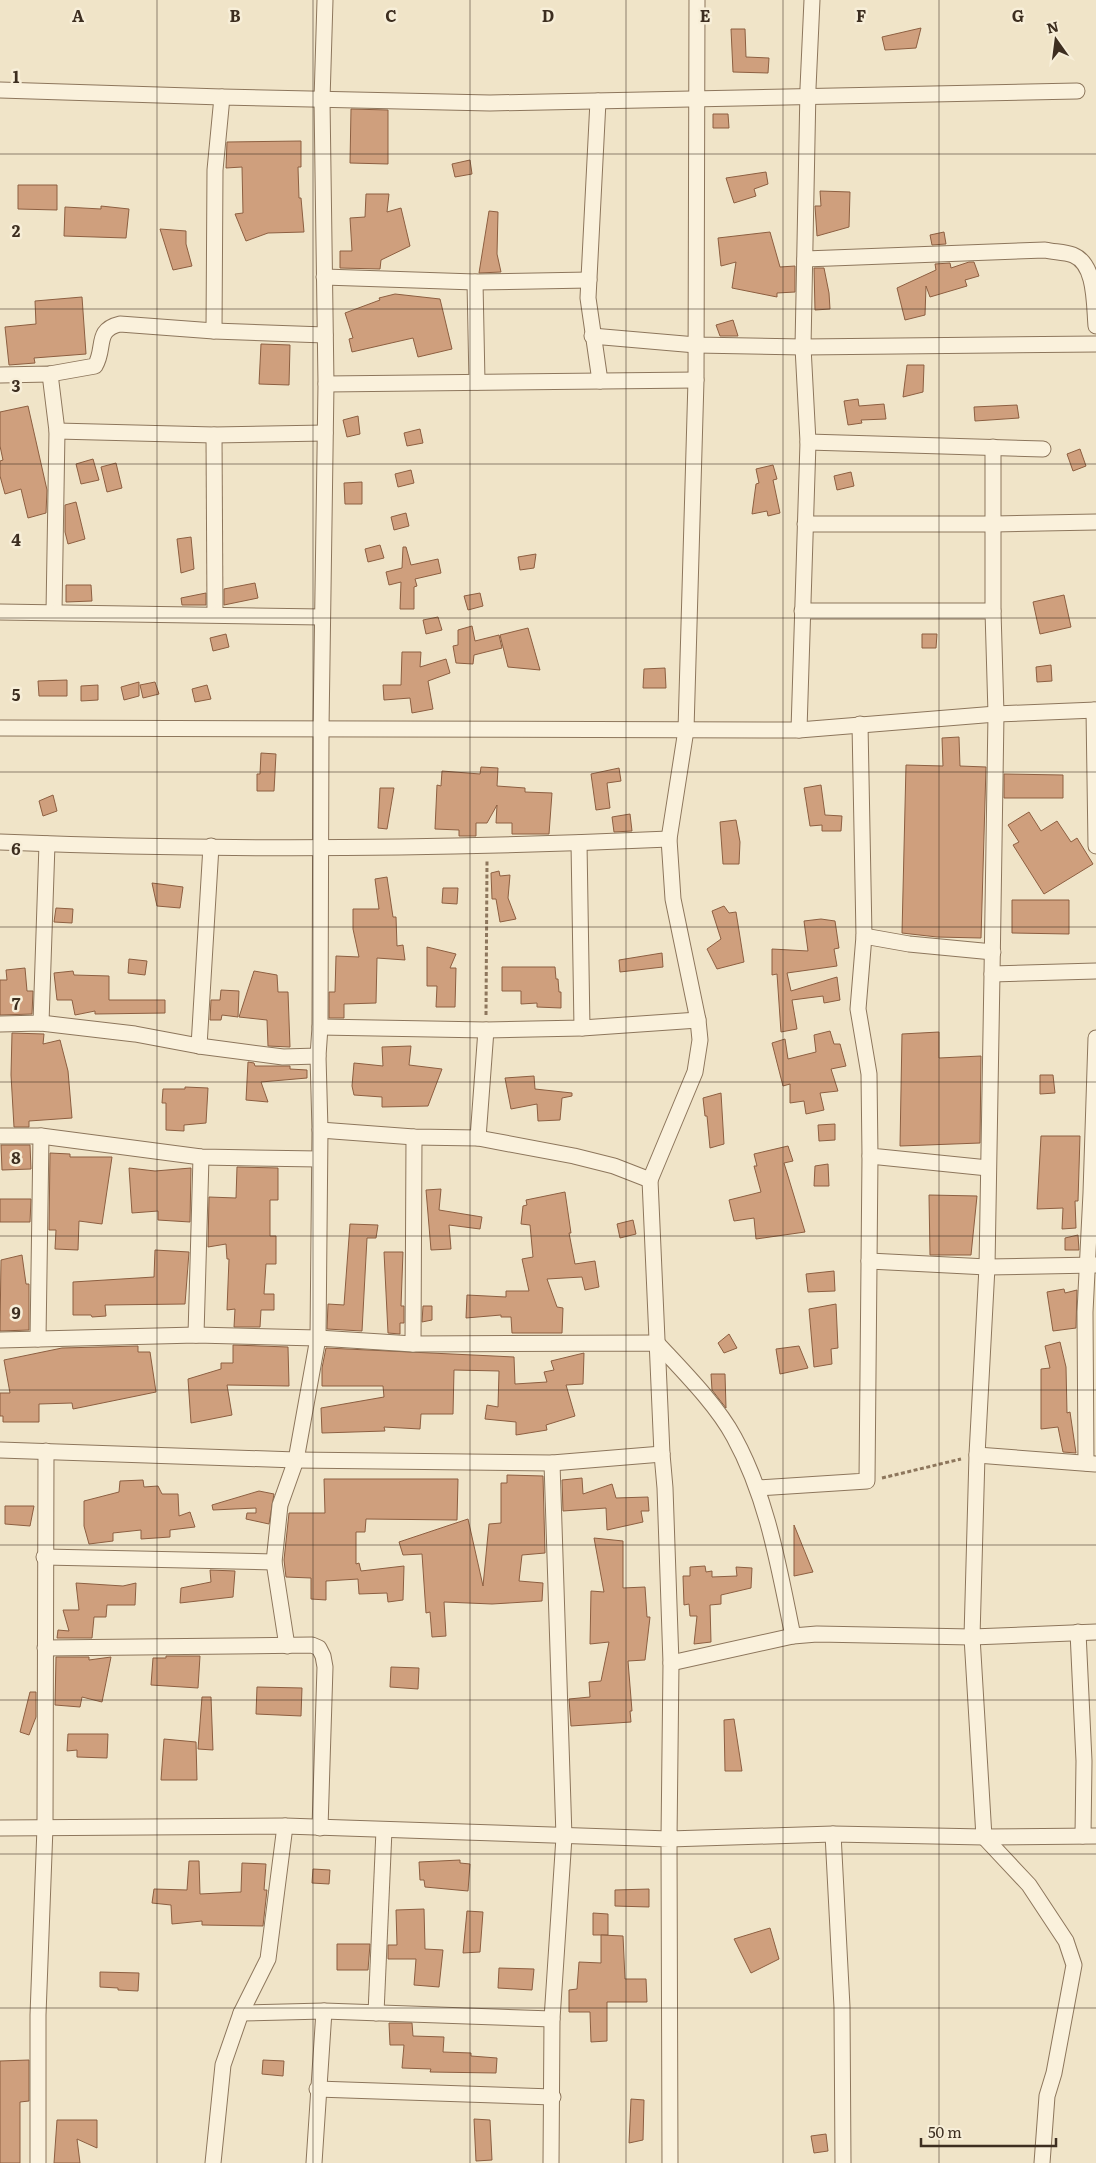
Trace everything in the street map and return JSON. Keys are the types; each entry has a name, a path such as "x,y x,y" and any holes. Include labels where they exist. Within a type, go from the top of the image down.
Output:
{"street":[{"path":"287,1646 274,1562 280,1505 296,1460 318,1338 320,1130 318,1056 320,1027 322,617 326,384 322,100 325,0"},
{"path":"670,2163 669,1839 671,1663 665,1488 650,1180 695,1072 700,1040 698,1020 673,899 669,840 686,730 696,380 697,0"},
{"path":"798,730 808,442 803,347 808,96 812,0"},
{"path":"0,90 490,103 697,100 1077,90"},
{"path":"214,332 215,170 222,97"},
{"path":"598,101 589,312 600,381"},
{"path":"805,260 1045,250 1074,255 1088,265 1092,276 1096,326"},
{"path":"324,277 475,282 589,280"},
{"path":"475,282 477,382"},
{"path":"0,375 50,374 95,366 98,361 104,333 110,327 120,324 214,332 325,335"},
{"path":"592,336 696,345 803,347 1096,344"},
{"path":"50,374 57,431 54,612"},
{"path":"326,384 696,380"},
{"path":"57,431 214,435 325,433"},
{"path":"214,435 215,614"},
{"path":"808,442 1043,448"},
{"path":"993,447 993,611 996,714 987,1267 977,1455 972,1637 984,1837 1029,1885 1066,1942 1074,1965 1054,2073 1047,2096 1042,2163"},
{"path":"805,524 1096,522"},
{"path":"802,610 993,611"},
{"path":"0,612 322,617"},
{"path":"0,728 798,730 996,714 1095,710 1096,846"},
{"path":"758,1488 867,1481 870,1156 869,1074 858,1009 864,936 860,724"},
{"path":"0,842 321,849 579,844 669,840"},
{"path":"41,1024 47,844"},
{"path":"579,844 582,1028"},
{"path":"199,1046 211,846"},
{"path":"864,936 910,944 992,952"},
{"path":"992,974 1096,971"},
{"path":"320,1027 486,1030 582,1028 698,1020"},
{"path":"0,1024 41,1024 135,1034 199,1046 283,1057 318,1056"},
{"path":"478,1138 486,1030"},
{"path":"977,1455 1091,1464 1091,1265 1096,1038"},
{"path":"320,1130 414,1137 478,1138 574,1156 614,1166 650,1180"},
{"path":"0,1136 41,1136 201,1157 319,1159"},
{"path":"38,1339 41,1136"},
{"path":"413,1344 414,1137"},
{"path":"870,1156 988,1168"},
{"path":"196,1335 201,1157"},
{"path":"869,1261 987,1267 1091,1265"},
{"path":"0,1340 196,1335 318,1338 413,1344 657,1343 702,1394 734,1436 758,1488 772,1537 793,1636"},
{"path":"0,1450 296,1460 552,1464 662,1454"},
{"path":"38,2163 38,2015 45,1827 44,1557 46,1452"},
{"path":"551,2163 553,2097 552,2019 564,1837 552,1464"},
{"path":"44,1557 274,1562"},
{"path":"0,1828 286,1826 564,1837 669,1839 834,1834 984,1837 1090,1836 1083,1752 1078,1632"},
{"path":"671,1663 793,1636 873,1634 972,1637 1096,1632"},
{"path":"45,1648 312,1645 319,1648 325,1667 320,1828"},
{"path":"213,2163 223,2066 241,2013 268,1959 286,1826"},
{"path":"376,2013 384,1830"},
{"path":"834,1834 842,2007 843,2163"},
{"path":"241,2013 324,2011 552,2019"},
{"path":"314,2163 324,2011"},
{"path":"318,2089 553,2097"}],"path":[{"path":"486,1030 488,846"},
{"path":"867,1481 977,1455"}],"building":[{"path":"921,28 916,48 885,50 882,37"},
{"path":"731,29 745,29 746,57 769,58 768,73 733,72"},
{"path":"351,109 388,110 388,164 350,163"},
{"path":"713,114 728,114 729,128 713,128"},
{"path":"301,141 301,167 298,167 299,198 301,198 304,232 268,233 246,241 235,214 243,213 242,167 226,168 227,142"},
{"path":"470,160 472,174 455,177 452,164"},
{"path":"766,172 768,184 754,189 756,196 734,203 726,178"},
{"path":"18,185 57,185 57,210 18,209"},
{"path":"820,191 850,192 849,227 817,236 815,206 821,206"},
{"path":"366,194 389,194 387,212 401,208 410,246 381,260 380,269 340,268 340,251 352,251 350,218 365,217"},
{"path":"101,206 129,209 126,238 64,236 65,207 101,209"},
{"path":"489,211 498,212 497,254 501,272 479,273"},
{"path":"160,229 186,231 186,244 192,266 173,270"},
{"path":"770,232 780,267 795,266 795,292 777,293 777,297 732,288 736,262 721,266 718,238"},
{"path":"944,232 946,244 932,245 930,235"},
{"path":"974,262 979,276 965,280 967,286 930,297 926,286 925,315 905,320 897,288 936,270 935,264 950,263 951,268"},
{"path":"814,268 824,268 830,309 815,310"},
{"path":"395,294 440,299 452,349 418,357 413,338 352,352 349,339 353,338 345,313 380,300 379,298"},
{"path":"82,297 86,354 34,358 35,363 9,365 5,327 36,324 35,301"},
{"path":"733,320 738,336 720,336 716,325"},
{"path":"261,344 290,345 289,385 259,384"},
{"path":"907,365 924,365 923,392 903,397"},
{"path":"858,399 859,406 884,404 886,419 861,420 862,423 848,425 844,401"},
{"path":"1017,405 1019,418 975,421 974,407"},
{"path":"28,406 47,490 46,513 28,518 21,489 5,494 0,476 0,461 3,460 0,446 0,412"},
{"path":"358,416 360,434 347,437 343,420"},
{"path":"420,429 423,443 407,446 404,433"},
{"path":"1080,449 1086,466 1073,471 1067,454"},
{"path":"93,459 99,480 81,484 76,464"},
{"path":"116,463 122,488 107,492 101,467"},
{"path":"773,465 777,479 773,480 780,513 768,516 767,511 752,514 756,484 759,483 756,469"},
{"path":"411,470 414,483 398,487 395,474"},
{"path":"851,472 854,486 837,490 834,476"},
{"path":"362,482 362,504 345,504 344,483"},
{"path":"76,502 85,539 68,544 65,532 65,505"},
{"path":"406,513 409,526 394,530 391,517"},
{"path":"191,537 194,569 181,573 177,539"},
{"path":"380,545 384,558 368,562 365,549"},
{"path":"403,547 406,547 411,565 438,559 441,573 415,579 417,586 414,587 414,609 400,609 401,582 389,585 386,572 402,568"},
{"path":"536,554 534,568 520,570 518,557"},
{"path":"255,583 258,598 224,605 224,589"},
{"path":"66,585 91,585 92,601 66,602"},
{"path":"206,593 206,605 182,605 181,598"},
{"path":"480,593 483,606 468,610 464,596"},
{"path":"1064,595 1071,627 1040,634 1033,602"},
{"path":"438,617 442,630 426,634 423,620"},
{"path":"472,626 475,641 499,635 502,648 474,655 473,664 456,663 453,646 458,645 458,630"},
{"path":"528,628 540,670 508,667 500,635"},
{"path":"226,634 229,647 213,651 210,638"},
{"path":"922,634 937,634 936,648 922,648"},
{"path":"402,652 421,652 420,667 446,659 450,673 428,681 433,709 412,713 410,698 384,700 383,685 401,685"},
{"path":"1051,665 1052,681 1037,682 1036,667"},
{"path":"665,668 666,688 643,688 644,669"},
{"path":"67,680 67,696 39,696 38,681"},
{"path":"139,682 139,696 124,700 121,687"},
{"path":"155,682 159,694 143,698 140,685"},
{"path":"98,685 98,700 81,701 81,686"},
{"path":"207,685 211,699 195,702 192,689"},
{"path":"959,737 960,766 986,767 981,938 937,937 902,933 906,765 943,766 942,738"},
{"path":"261,753 276,754 274,791 257,791 257,774 260,774"},
{"path":"481,767 498,768 497,786 525,788 525,792 552,793 549,834 512,834 512,823 496,823 497,805 487,823 476,823 476,836 459,836 459,830 435,829 437,785 441,786 442,771 480,774"},
{"path":"619,768 621,781 607,783 610,808 596,810 591,774"},
{"path":"1004,774 1063,775 1063,798 1004,798"},
{"path":"821,785 825,815 842,816 841,831 822,831 822,825 810,826 804,788"},
{"path":"380,788 394,788 387,829 378,828"},
{"path":"53,795 57,811 43,816 39,801"},
{"path":"1029,812 1041,831 1057,821 1071,842 1077,838 1093,864 1044,894 1013,845 1019,842 1008,825"},
{"path":"630,814 632,831 614,832 612,817"},
{"path":"736,820 740,842 739,864 723,864 720,822"},
{"path":"499,871 500,876 510,875 508,898 516,919 500,922 496,899 492,899 491,873"},
{"path":"387,877 393,917 396,917 397,946 403,945 405,960 377,958 376,1003 344,1004 344,1018 329,1018 329,992 335,992 336,956 359,957 353,929 353,909 379,909 375,879"},
{"path":"152,883 183,887 180,908 157,906"},
{"path":"443,888 458,888 457,904 442,903"},
{"path":"1012,900 1069,900 1069,934 1012,933"},
{"path":"724,906 729,913 736,912 744,962 717,969 707,949 721,939 712,911"},
{"path":"56,908 73,909 72,923 54,922"},
{"path":"821,919 835,921 839,948 834,949 837,966 787,973 791,991 837,977 840,1000 824,1003 823,996 792,1000 797,1029 781,1032 777,974 772,975 772,949 808,951 804,921"},
{"path":"427,947 456,954 450,968 456,968 455,1007 436,1007 437,986 427,986"},
{"path":"662,953 663,967 620,972 619,960"},
{"path":"129,959 147,961 145,975 128,973"},
{"path":"502,967 555,967 559,992 561,992 561,1008 537,1007 537,1003 521,1004 521,991 502,991"},
{"path":"25,968 27,991 33,991 32,1014 0,1015 0,980 7,980 6,970"},
{"path":"73,971 74,975 109,976 109,1000 165,1000 165,1013 95,1014 95,1011 75,1015 72,1000 57,1000 54,973"},
{"path":"254,971 277,975 278,992 288,992 290,1047 268,1046 267,1020 239,1017"},
{"path":"221,990 239,991 238,1017 222,1015 221,1020 210,1020 211,1000 220,1000"},
{"path":"830,1031 834,1044 840,1044 846,1066 831,1069 838,1091 820,1093 824,1110 806,1114 804,1101 790,1103 790,1084 783,1086 772,1043 785,1039 788,1059 816,1052 814,1035"},
{"path":"939,1032 939,1058 981,1056 980,1143 900,1146 902,1034"},
{"path":"12,1033 44,1034 43,1044 60,1040 68,1071 72,1118 29,1121 29,1127 14,1127 11,1075"},
{"path":"411,1046 409,1065 442,1069 428,1106 382,1107 382,1097 354,1095 352,1086 354,1063 383,1066 382,1047"},
{"path":"248,1062 254,1063 255,1066 290,1066 290,1069 307,1070 307,1078 261,1082 268,1102 246,1100"},
{"path":"1040,1075 1053,1075 1055,1093 1040,1094"},
{"path":"534,1076 535,1089 572,1093 572,1096 562,1098 560,1120 538,1121 537,1104 511,1109 505,1078"},
{"path":"185,1087 208,1088 206,1123 184,1125 184,1131 166,1130 166,1103 162,1103 163,1089 185,1089"},
{"path":"721,1093 724,1144 710,1148 703,1098"},
{"path":"835,1124 835,1140 819,1141 818,1125"},
{"path":"1041,1136 1080,1136 1078,1201 1075,1201 1076,1228 1062,1229 1063,1208 1037,1209"},
{"path":"1,1145 30,1145 31,1169 2,1170"},
{"path":"788,1146 793,1161 784,1163 805,1232 756,1239 754,1218 734,1221 729,1200 761,1192 754,1166 757,1166 754,1154"},
{"path":"50,1153 70,1154 70,1157 112,1157 102,1224 79,1221 78,1250 55,1249 56,1230 49,1230"},
{"path":"828,1164 829,1186 814,1186 815,1166"},
{"path":"237,1167 278,1168 278,1200 270,1200 270,1236 276,1236 276,1264 266,1264 264,1294 274,1294 274,1310 261,1310 260,1327 234,1327 235,1309 227,1310 229,1259 227,1259 226,1244 208,1247 209,1197 236,1198"},
{"path":"129,1168 155,1171 191,1168 190,1222 158,1220 158,1211 132,1213"},
{"path":"441,1189 439,1210 482,1217 480,1229 449,1225 451,1249 431,1250 426,1190"},
{"path":"565,1192 571,1233 569,1233 575,1264 595,1261 599,1287 585,1290 582,1277 547,1279 557,1307 563,1308 562,1333 512,1333 511,1317 501,1317 501,1315 466,1318 467,1295 506,1297 506,1291 529,1291 522,1259 533,1257 530,1225 521,1224 523,1206 527,1205 526,1200"},
{"path":"929,1195 977,1196 971,1255 930,1255"},
{"path":"0,1199 31,1199 30,1222 0,1222"},
{"path":"633,1220 636,1234 620,1238 617,1224"},
{"path":"350,1224 378,1225 376,1238 367,1238 362,1331 327,1329 328,1304 344,1305"},
{"path":"1078,1235 1079,1250 1065,1250 1065,1238"},
{"path":"155,1250 189,1252 185,1304 105,1305 106,1316 73,1315 73,1282 154,1277"},
{"path":"384,1252 403,1252 401,1306 404,1306 404,1323 400,1323 400,1334 388,1333"},
{"path":"22,1255 26,1284 29,1284 29,1330 0,1331 1,1260"},
{"path":"834,1271 835,1291 808,1292 806,1274"},
{"path":"1064,1289 1065,1293 1077,1290 1076,1328 1053,1331 1047,1292"},
{"path":"836,1304 838,1348 831,1349 832,1364 814,1367 809,1309"},
{"path":"423,1306 432,1306 432,1320 422,1322"},
{"path":"729,1334 737,1348 724,1353 718,1343"},
{"path":"1060,1342 1066,1367 1067,1413 1070,1412 1076,1453 1063,1452 1058,1427 1041,1429 1041,1369 1050,1368 1045,1346"},
{"path":"233,1345 288,1347 289,1386 227,1385 232,1415 191,1423 188,1379 221,1369 221,1363 233,1363"},
{"path":"138,1346 138,1352 150,1352 156,1392 73,1409 72,1403 39,1404 39,1422 3,1422 3,1416 0,1416 0,1393 10,1393 4,1360 62,1348"},
{"path":"799,1346 808,1368 780,1374 776,1349"},
{"path":"326,1348 514,1357 515,1384 547,1382 544,1372 554,1370 551,1361 584,1353 583,1384 566,1385 575,1416 546,1425 547,1430 516,1435 516,1422 485,1419 487,1405 498,1407 499,1371 454,1370 453,1414 421,1414 420,1429 384,1427 385,1431 322,1433 321,1408 384,1397 383,1386 322,1386 322,1368"},
{"path":"711,1374 725,1374 726,1408 712,1390"},
{"path":"507,1475 543,1476 545,1553 522,1555 519,1581 543,1583 542,1601 492,1604 444,1602 446,1636 432,1637 430,1612 426,1613 422,1554 403,1555 399,1542 468,1519 483,1586 489,1524 501,1523 501,1483 507,1483"},
{"path":"582,1478 583,1494 612,1484 616,1498 648,1497 649,1511 641,1511 643,1522 607,1530 606,1508 563,1511 562,1480"},
{"path":"324,1479 458,1479 457,1520 366,1519 365,1532 356,1532 356,1564 359,1563 361,1571 404,1566 403,1600 388,1602 387,1593 359,1594 358,1579 326,1581 326,1600 311,1599 311,1578 286,1577 284,1560 289,1513 325,1513"},
{"path":"143,1480 144,1487 158,1486 162,1494 178,1494 179,1516 190,1512 195,1527 170,1530 170,1537 141,1539 141,1530 113,1533 113,1541 89,1544 84,1526 84,1501 119,1492 120,1481"},
{"path":"259,1491 274,1494 269,1524 246,1519 247,1513 256,1513 256,1508 213,1510 212,1505"},
{"path":"5,1506 34,1506 30,1526 5,1524"},
{"path":"794,1525 813,1572 794,1576"},
{"path":"594,1538 623,1541 623,1588 645,1587 647,1617 650,1617 645,1660 628,1661 632,1711 630,1711 631,1722 571,1726 569,1699 590,1697 589,1682 601,1681 609,1642 590,1644 591,1591 604,1592"},
{"path":"705,1566 706,1572 712,1571 712,1577 737,1576 736,1567 752,1568 751,1588 721,1595 721,1604 710,1605 711,1642 694,1644 697,1616 690,1616 689,1604 684,1605 683,1576 690,1576 690,1567"},
{"path":"210,1570 235,1571 233,1597 180,1603 181,1588 211,1582"},
{"path":"76,1583 123,1586 136,1583 135,1605 107,1605 106,1617 94,1617 92,1638 57,1638 58,1630 69,1631 63,1610 79,1610"},
{"path":"166,1656 200,1656 198,1688 151,1685 153,1658 166,1658"},
{"path":"56,1657 89,1657 89,1660 111,1657 102,1702 82,1697 80,1707 55,1705"},
{"path":"391,1667 419,1668 418,1689 390,1687"},
{"path":"257,1687 302,1688 301,1716 256,1714"},
{"path":"30,1692 36,1692 36,1717 29,1735 20,1732"},
{"path":"202,1697 211,1697 213,1750 198,1749"},
{"path":"734,1719 742,1771 725,1771 724,1720"},
{"path":"68,1734 108,1734 107,1758 77,1757 77,1750 67,1751"},
{"path":"164,1739 196,1742 197,1780 161,1780"},
{"path":"460,1860 460,1863 470,1864 468,1891 425,1887 424,1880 420,1880 419,1862"},
{"path":"189,1861 199,1861 200,1894 241,1892 242,1863 266,1864 264,1890 267,1890 263,1926 202,1925 202,1921 172,1924 171,1905 152,1903 154,1889 187,1890"},
{"path":"313,1869 330,1870 329,1884 312,1883"},
{"path":"649,1889 649,1907 615,1906 615,1890"},
{"path":"424,1909 425,1949 443,1950 439,1987 414,1985 416,1959 388,1959 388,1945 397,1945 396,1910"},
{"path":"467,1911 483,1912 480,1952 463,1953"},
{"path":"593,1913 608,1914 608,1935 593,1935"},
{"path":"770,1928 779,1959 751,1973 734,1939"},
{"path":"601,1935 623,1936 625,1979 646,1979 647,2002 607,2002 607,2041 591,2042 590,2012 569,2012 569,1990 577,1989 579,1962 601,1963"},
{"path":"337,1944 370,1944 368,1970 337,1970"},
{"path":"499,1968 534,1969 532,1990 498,1988"},
{"path":"100,1972 139,1973 138,1991 100,1987"},
{"path":"389,2023 412,2023 413,2036 444,2037 443,2052 471,2053 471,2056 497,2058 496,2073 430,2072 431,2069 402,2068 404,2045 390,2045"},
{"path":"29,2060 29,2101 20,2102 20,2163 0,2163 0,2061"},
{"path":"263,2060 284,2061 283,2076 262,2074"},
{"path":"631,2099 644,2100 643,2140 629,2143"},
{"path":"474,2119 490,2120 492,2160 476,2161"},
{"path":"57,2120 97,2120 97,2148 77,2139 80,2163 54,2163"},
{"path":"826,2134 828,2151 814,2153 811,2136"}]}
